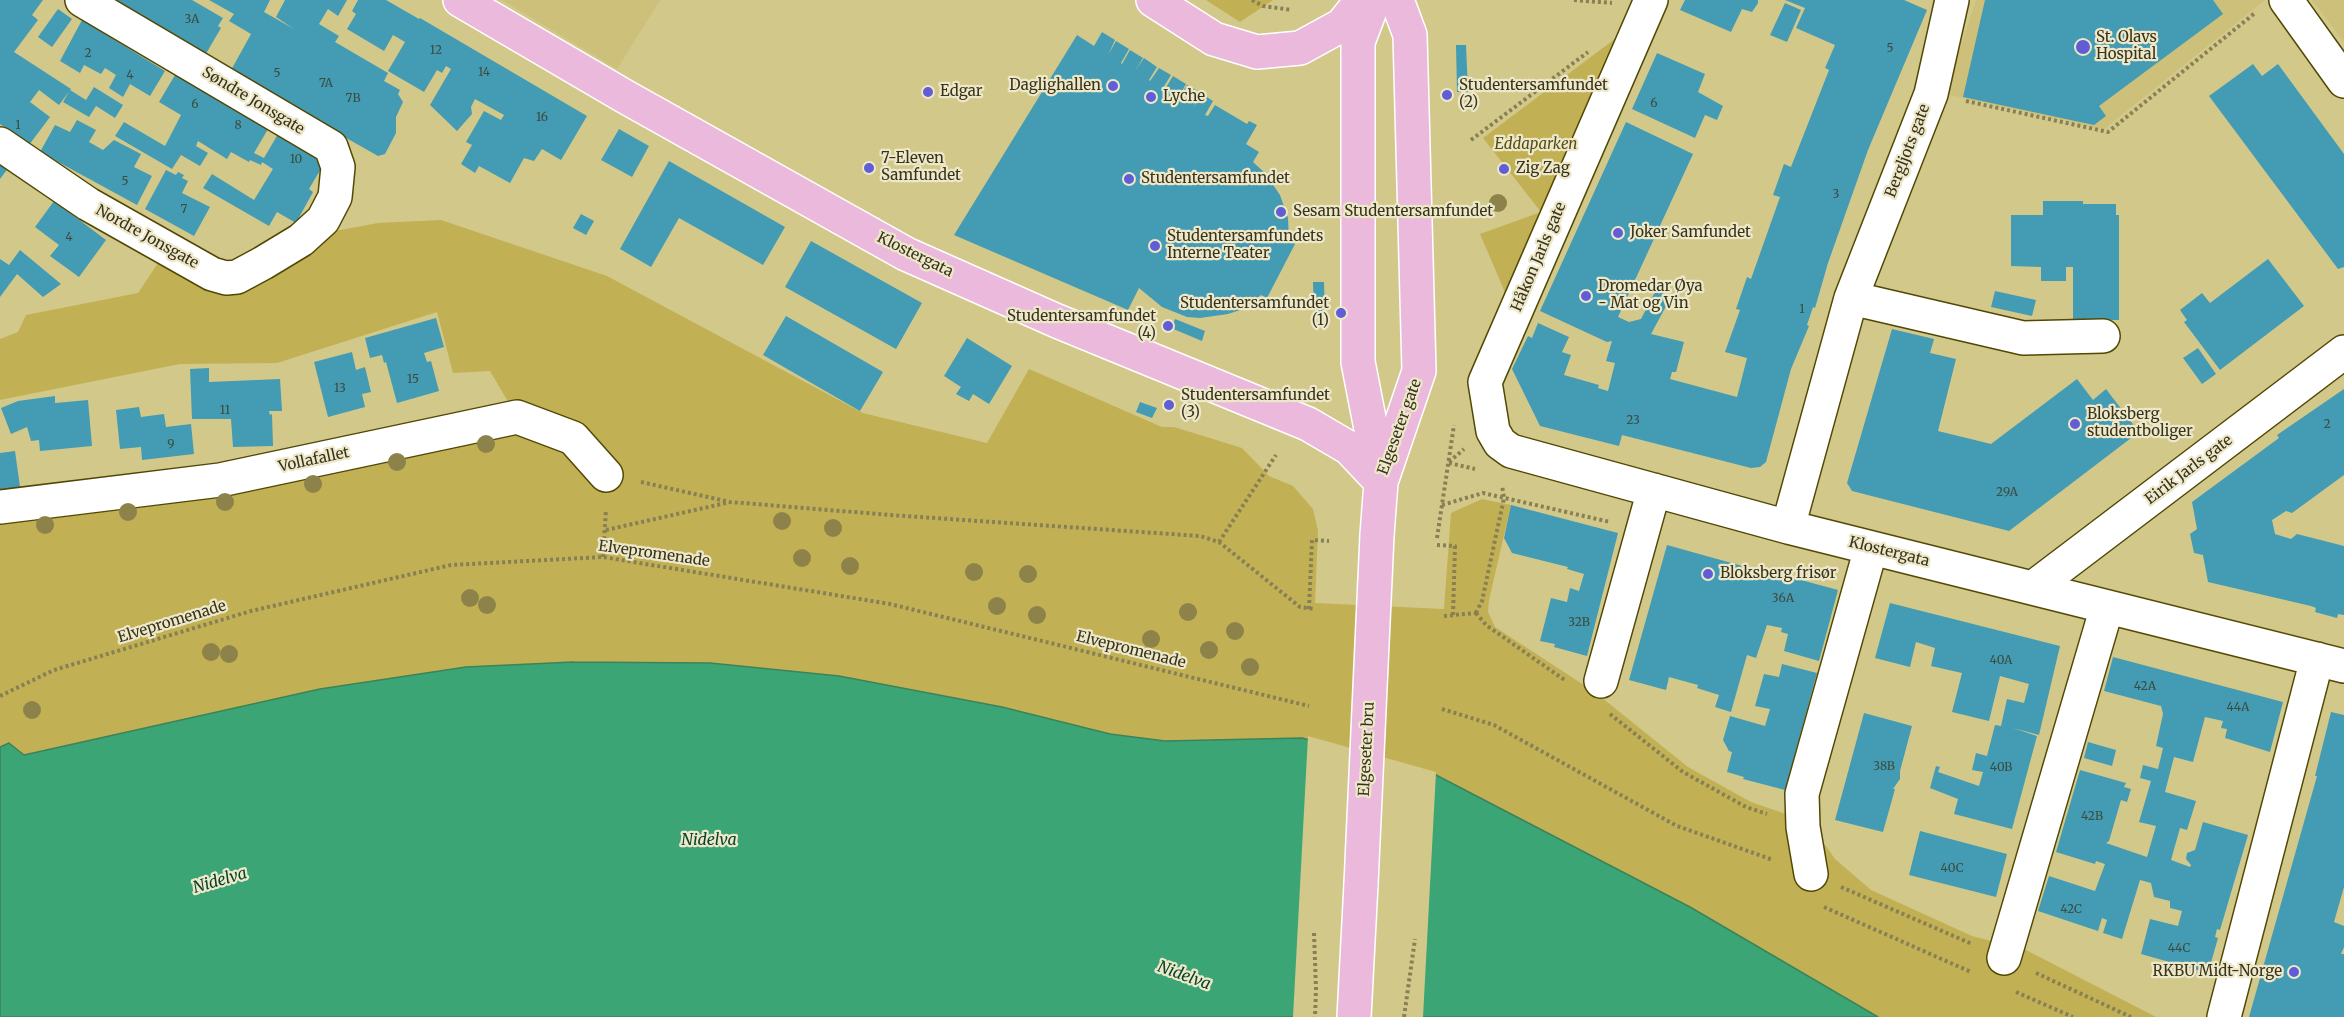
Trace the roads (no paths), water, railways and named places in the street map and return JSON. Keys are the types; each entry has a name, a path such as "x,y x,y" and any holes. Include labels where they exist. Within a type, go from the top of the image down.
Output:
{"main road":[{"name":"Klostergata","path":"460,0 624,96 906,254 1057,321 1308,424 1349,447 1381,482"},
{"path":"1154,0 1214,39 1257,52 1300,48 1342,25 1362,0"},
{"name":"Elgeseter gate","path":"1374,0 1358,42 1358,362 1381,482"},
{"name":"Elgeseter gate","path":"1381,482 1419,371 1410,35 1397,0"},
{"name":"Elgeseter bru","path":"1354,1017 1381,482"}],"street":[{"name":"Søndre Jonsgate","path":"82,0 331,147 338,167 335,197 323,220 301,240"},
{"name":"Bergljots gate","path":"1788,527 1851,298 1931,94 1952,0"},
{"name":"Håkon Jarls gate","path":"1485,382 1650,3"},
{"path":"2271,6 2344,81"},
{"name":"Nordre Jonsgate","path":"0,144 88,204 212,274 226,278 237,277 301,240"},
{"path":"1851,298 2023,338 2103,336"},
{"name":"Eirik Jarls gate","path":"2034,587 2344,352"},
{"name":"Klostergata","path":"1485,382 1493,431 1500,443 1511,451 1788,527 2331,663"},
{"name":"Vollafallet","path":"0,507 220,480 517,417 573,438 606,475"},
{"path":"1586,683 1643,530 1654,490"},
{"path":"1811,874 1803,827 1802,794 1871,548"},
{"path":"2006,973 2107,607"},
{"path":"2224,1017 2331,663"}],"water":[{"name":"Nidelva","path":"573,662 710,663 839,676 1002,707 1110,734 1165,741 1302,738 1436,775 1690,907 1878,1017 0,1017 0,747 9,743 24,755 320,689 466,667"}],"place":[{"name":"St. Olavs Hospital","path":"2083,47"},
{"name":"Daglighallen","path":"1113,86"},
{"name":"Edgar","path":"928,92"},
{"name":"Studentersamfundet (2)","path":"1447,95"},
{"name":"Lyche","path":"1151,97"},
{"name":"7-Eleven Samfundet","path":"869,168"},
{"name":"Zig Zag","path":"1504,169"},
{"name":"Studentersamfundet","path":"1129,179"},
{"name":"Sesam Studentersamfundet","path":"1281,212"},
{"name":"Joker Samfundet","path":"1618,233"},
{"name":"Studentersamfundets Interne Teater","path":"1155,246"},
{"name":"Dromedar Øya - Mat og Vin","path":"1586,296"},
{"name":"Studentersamfundet (1)","path":"1341,313"},
{"name":"Studentersamfundet (4)","path":"1168,326"},
{"name":"Studentersamfundet (3)","path":"1169,405"},
{"name":"Bloksberg studentboliger","path":"2075,424"},
{"name":"Bloksberg frisør","path":"1708,574"},
{"name":"RKBU Midt-Norge","path":"2294,972"}],"park label":[{"name":"Eddaparken","path":"1536,145"}]}
